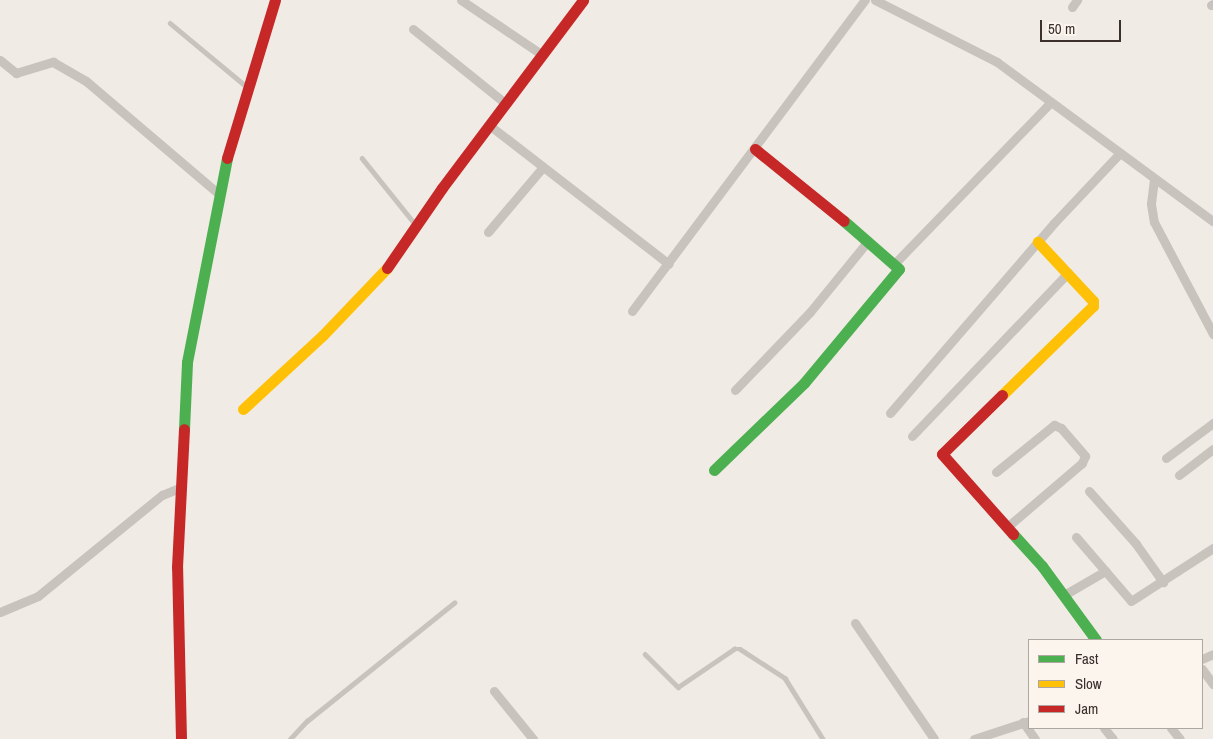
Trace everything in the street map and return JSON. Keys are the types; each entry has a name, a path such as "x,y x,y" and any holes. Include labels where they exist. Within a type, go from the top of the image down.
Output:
{"main road":[{"path":"181,739 176,639 180,488 187,362 219,194 247,87 275,0"},
{"path":"243,409 363,295 417,227 442,188 583,0"},
{"path":"714,470 804,383 895,276 898,269 896,263 755,149"},
{"path":"1038,242 1093,301 1093,306 942,453 1064,595 1095,639"}],"street":[{"path":"461,0 541,54"},
{"path":"632,311 865,0"},
{"path":"875,0 997,62 1213,221"},
{"path":"413,29 506,104"},
{"path":"0,60 16,73 53,62 86,81 219,194"},
{"path":"896,263 1051,102"},
{"path":"490,125 669,264"},
{"path":"890,413 1038,242 1120,153"},
{"path":"488,232 543,167"},
{"path":"1154,179 1151,204 1154,222 1213,334"},
{"path":"735,390 810,312 868,241"},
{"path":"912,436 1068,274"},
{"path":"1166,458 1213,423"},
{"path":"996,472 1054,425 1061,428 1085,456 1082,463 1007,527"},
{"path":"1179,475 1213,449"},
{"path":"0,612 38,596 162,495 180,488"},
{"path":"1089,491 1136,544 1163,582"},
{"path":"1076,537 1131,601 1213,548"},
{"path":"1064,595 1105,571"},
{"path":"855,623 934,739"},
{"path":"1203,670 1213,684"},
{"path":"494,691 533,739"},
{"path":"974,739 1026,722"},
{"path":"1105,729 1113,739"},
{"path":"1172,729 1180,739"}],"lane":[{"path":"170,23 247,87"},
{"path":"362,158 417,227"},
{"path":"290,739 307,721 454,603"},
{"path":"644,654 678,686 734,648 740,649 785,678 823,739"}],"traffic: fast":[{"path":"184,429 187,362 227,158"},
{"path":"714,470 804,383 899,269 844,221"},
{"path":"1013,534 1042,566 1095,639"}],"traffic: slow":[{"path":"1002,395 1093,306 1093,301 1038,242"},
{"path":"243,409 323,335 387,268"}],"traffic: jam":[{"path":"227,158 275,0"},
{"path":"387,268 442,188 583,0"},
{"path":"755,149 844,221"},
{"path":"1002,395 942,454 1013,534"},
{"path":"181,739 177,567 184,429"}]}
